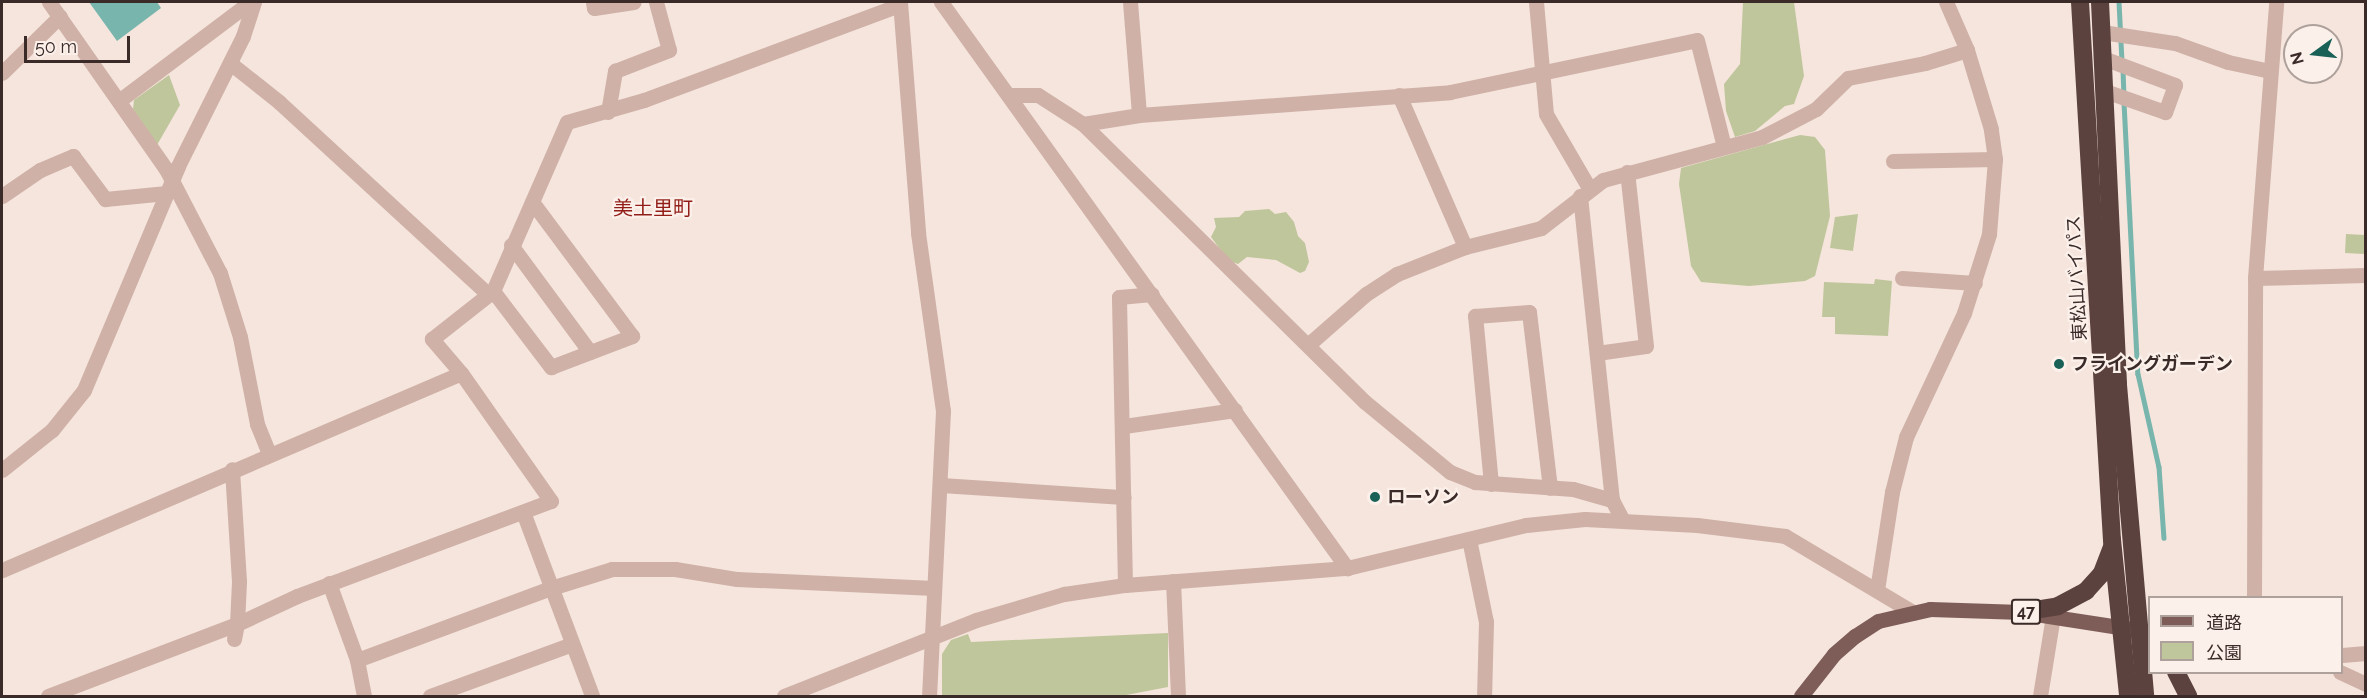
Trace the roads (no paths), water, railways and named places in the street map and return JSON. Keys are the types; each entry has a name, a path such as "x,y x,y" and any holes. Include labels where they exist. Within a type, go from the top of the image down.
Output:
{"highway":[{"name":"東松山バイパス","path":"2080,2 2112,540 2139,633 2128,696"},
{"name":"東松山バイパス","path":"2100,2 2118,385 2145,696"},
{"path":"2022,612 2058,606 2086,591 2102,573 2112,540"},
{"path":"2177,674 2188,696"}],"main road":[{"name":"47","path":"1801,696 1827,662 1855,636 1878,621 1914,612 1956,608 2022,612 2139,633"}],"street":[{"path":"49,2 120,100 220,273 240,337 257,424 269,454"},
{"path":"120,100 252,2"},
{"path":"2,470 52,430 84,390 170,187 253,13 252,2"},
{"path":"593,2 594,8 634,2"},
{"path":"608,112 615,70 669,50 656,2"},
{"path":"941,2 1347,568"},
{"path":"1130,2 1139,116"},
{"path":"1536,2 1548,120 1584,192 1612,500 1622,519"},
{"path":"1877,590 1892,492 1906,437 1975,283 1989,234 1995,159 1991,129 1967,50 1946,2"},
{"path":"2254,596 2255,278 2276,2"},
{"path":"48,696 236,631 329,583 551,501 461,374 432,339 490,292 567,123 608,112 900,3 918,233 941,386 941,485 929,696"},
{"path":"2,73 60,16"},
{"path":"2102,32 2175,43 2228,62 2270,71"},
{"path":"1083,124 1139,116 1450,92 1697,40 1724,147"},
{"path":"1309,344 1381,284 1466,247 1541,228 1584,192 1627,172 1762,137 1806,115 1848,78 1925,63 1967,50"},
{"path":"2103,58 2175,85 2165,112 2105,91"},
{"path":"230,63 279,102 490,292 551,367 632,336 532,202"},
{"path":"1009,95 1038,95 1083,124 1393,428 1450,472 1491,484 1573,489 1612,500"},
{"path":"1399,95 1466,247"},
{"path":"2,196 40,170 73,156 105,199 170,187"},
{"path":"1893,161 1995,159"},
{"path":"1597,352 1646,346 1627,172"},
{"path":"511,245 590,352"},
{"path":"2255,278 2366,275"},
{"path":"1902,278 1975,283"},
{"path":"1125,585 1124,426 1119,297 1152,294"},
{"path":"1491,484 1475,316 1528,312 1550,488"},
{"path":"2,570 232,469 461,374"},
{"path":"1124,426 1235,410"},
{"path":"232,469 239,581 236,631"},
{"path":"941,485 1124,497"},
{"path":"523,512 592,696"},
{"path":"784,696 932,637 1042,599 1125,585 1347,568 1547,522 1622,519 1785,536 1914,612"},
{"path":"1469,539 1486,622 1484,696"},
{"path":"357,660 551,588 612,569 645,568 737,579 934,588"},
{"path":"1173,581 1178,696"},
{"path":"329,583 357,660 363,696"},
{"path":"2040,696 2053,616"},
{"path":"430,696 572,644"},
{"path":"2343,655 2366,653"},
{"path":"2343,673 2366,684"}],"water":[{"path":"89,2 157,2 161,8 117,41"}],"waterway":[{"path":"2119,2 2122,61"},
{"path":"2123,69 2124,94"},
{"path":"2124,102 2138,374 2159,467 2164,538"}],"place":[{"name":"フライングガーデン","path":"2059,364"},
{"name":"ローソン","path":"1375,497"}],"district":[{"name":"美土里町","path":"653,208"}]}
